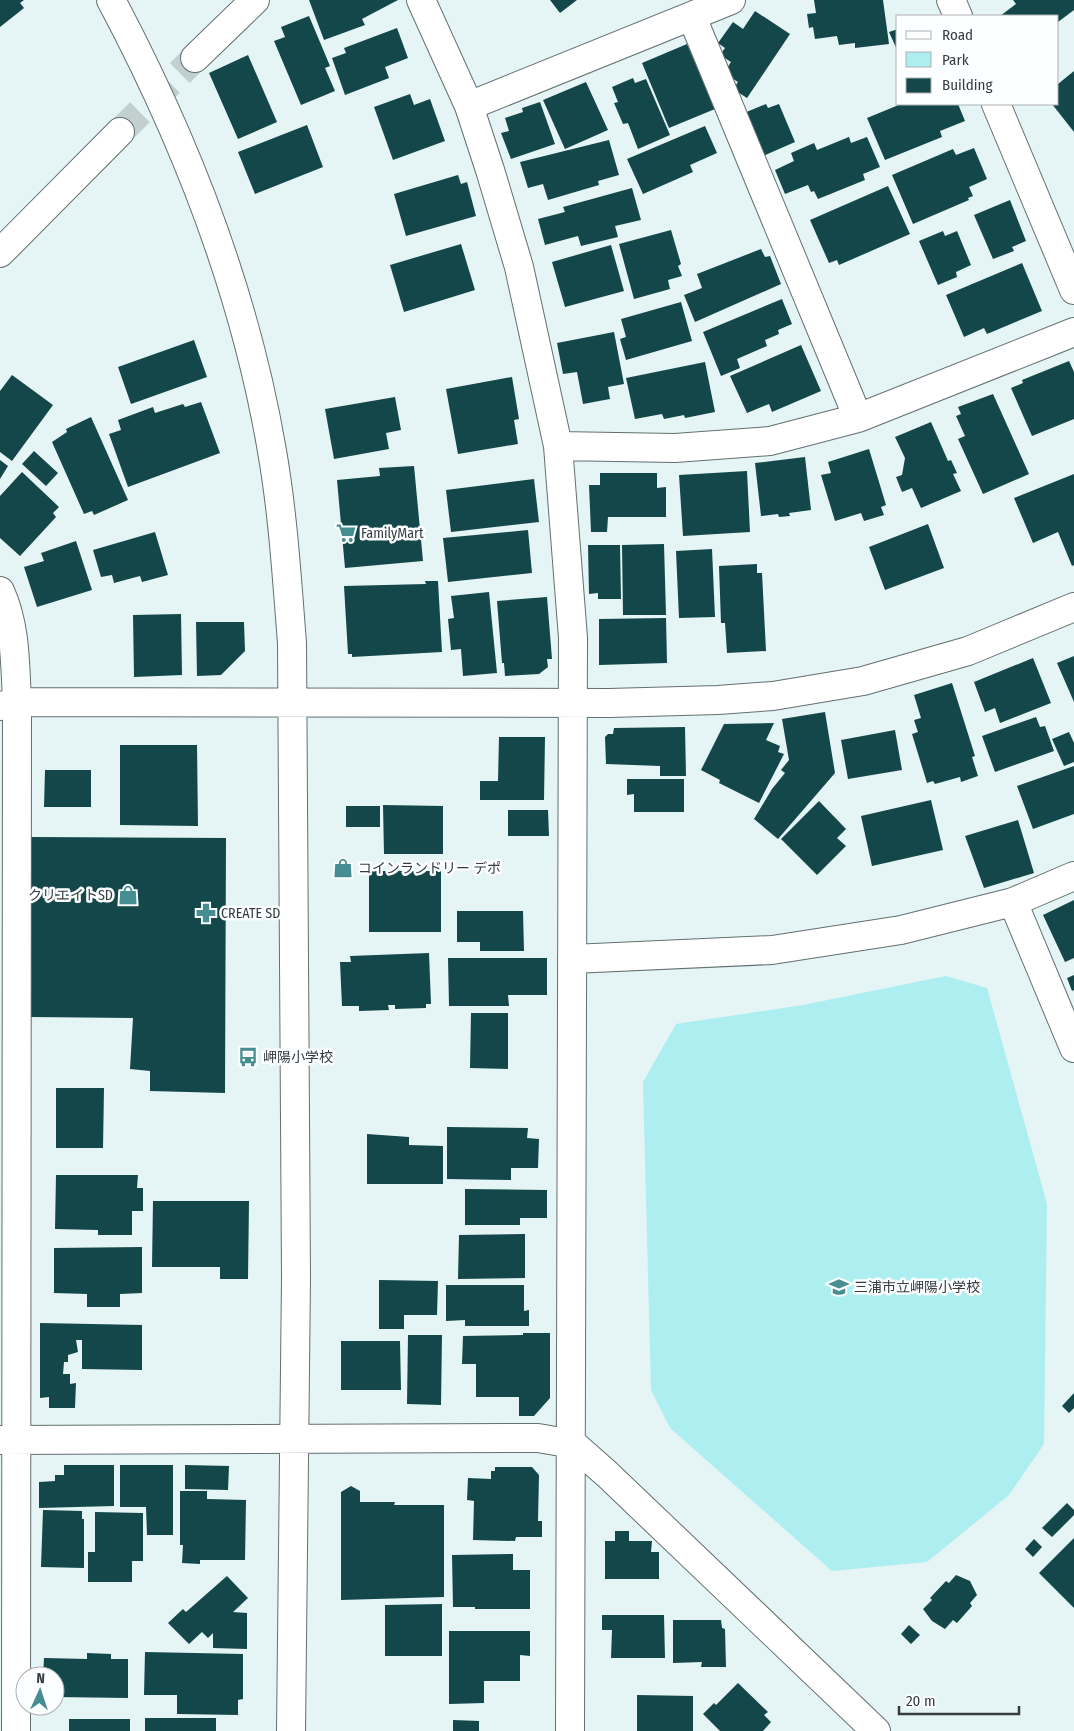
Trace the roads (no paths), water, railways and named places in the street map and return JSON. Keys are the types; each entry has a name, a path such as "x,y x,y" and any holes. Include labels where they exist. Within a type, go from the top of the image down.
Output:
{"street":[{"path":"111,0 135,45 190,166 230,280 246,336 272,452 288,586 292,702 296,1278 290,1731"},
{"path":"195,58 255,0"},
{"path":"421,0 469,106 519,267 558,446 573,638 571,703 573,1444 570,1731"},
{"path":"469,106 730,0"},
{"path":"951,0 958,15"},
{"path":"692,16 858,418"},
{"path":"996,105 1074,290"},
{"path":"0,253 120,132"},
{"path":"558,446 675,448 723,446 770,441 858,418 1074,332"},
{"path":"0,592 7,606 13,632 8,704 8,1440 16,1731"},
{"path":"8,704 571,703 718,700 773,696 863,681 968,651 1074,607"},
{"path":"572,959 772,950 901,930 1013,902 1074,876"},
{"path":"1013,902 1074,1048"},
{"path":"8,1440 538,1438 573,1444 876,1731"}],"tunnel":[{"path":"120,132 195,58"}],"place":[{"name":"FamilyMart","path":"346,533"},
{"name":"コインランドリー デポ","path":"343,868"},
{"name":"クリエイトSD","path":"128,895"},
{"name":"CREATE SD","path":"206,913"},
{"name":"岬陽小学校","path":"248,1057"},
{"name":"三浦市立岬陽小学校","path":"839,1287"}]}
